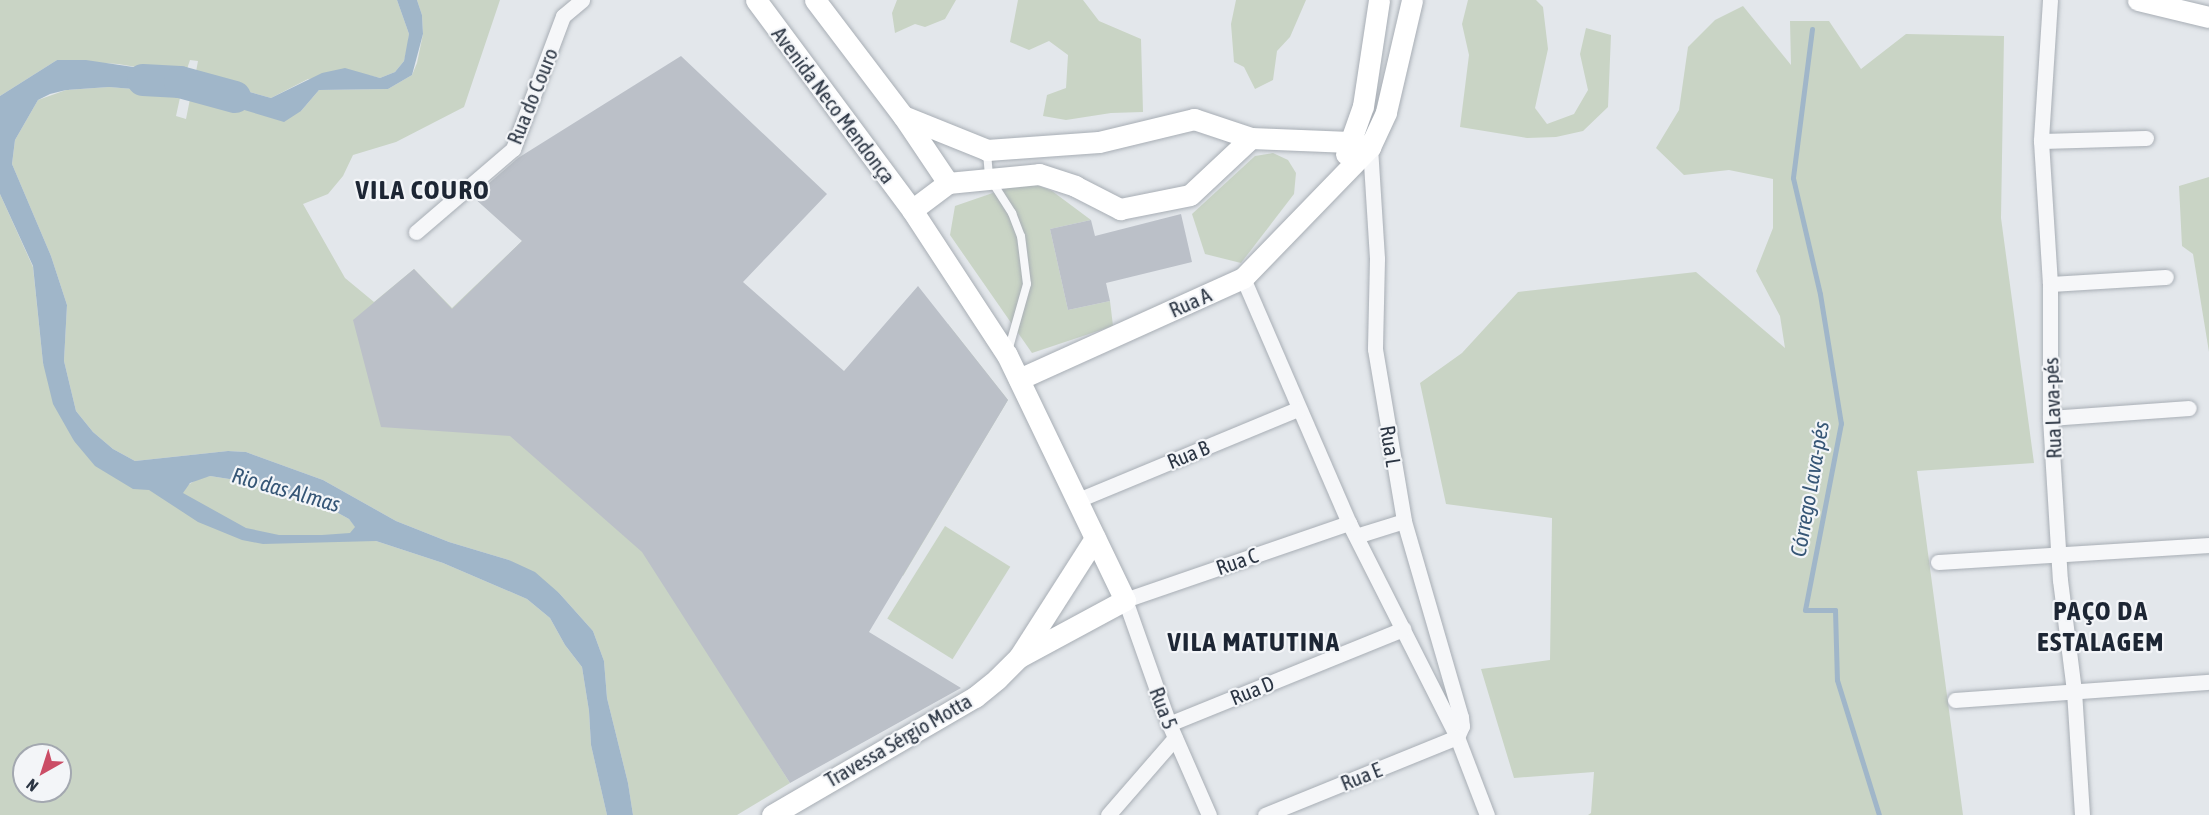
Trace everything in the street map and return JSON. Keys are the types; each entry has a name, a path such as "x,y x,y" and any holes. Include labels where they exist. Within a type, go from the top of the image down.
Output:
{"street":[{"name":"Rua do Couro","path":"416,232 513,149 564,15 582,0"},
{"name":"Avenida Neco Mendonça","path":"756,0 912,210 1007,355 1125,600"},
{"path":"815,0 903,116 948,183"},
{"path":"1360,144 1363,106 1379,0"},
{"path":"1360,144 1386,112 1412,0"},
{"name":"Rua Lava-pés","path":"2050,0 2041,141 2050,284 2050,418 2059,555 2074,691 2082,815"},
{"path":"2138,0 2209,17"},
{"path":"903,116 987,150 1099,142 1194,119 1251,138 1360,144"},
{"path":"912,210 948,183 989,177 1039,174 1075,186 1120,209 1190,195 1251,138"},
{"path":"2041,141 2146,138"},
{"name":"Rua A","path":"1018,379 1243,278 1334,184 1360,144"},
{"name":"Rua L","path":"1360,144 1377,259 1375,349 1404,521 1461,717 1462,726 1456,737"},
{"path":"2050,284 2166,277"},
{"name":"Rua L","path":"1243,278 1298,409 1353,529 1456,737 1487,815"},
{"path":"2050,418 2189,408"},
{"name":"Rua B","path":"1078,500 1298,409"},
{"name":"Rua C","path":"1125,600 1353,529 1404,521"},
{"path":"1019,657 1095,538"},
{"path":"1938,562 2209,545"},
{"path":"1019,657 1125,600"},
{"name":"Rua 5","path":"1125,600 1172,731 1209,815"},
{"name":"Rua D","path":"1172,731 1402,629"},
{"name":"Travessa Sérgio Motta","path":"772,815 975,697 1019,657"},
{"path":"1955,700 2209,682"},
{"path":"1108,815 1172,731"},
{"name":"Rua E","path":"1265,815 1456,737"}],"lane":[{"path":"987,150 989,177 1012,213 1021,236 1027,284 1007,355"}],"green space":[{"path":"0,0 397,0 409,34 408,45 404,61 395,72 380,78 368,75 308,79 271,98 195,77 198,61 190,60 185,75 118,64 57,60 0,96"},
{"path":"417,0 500,0 464,107 396,142 353,155 343,176 328,194 303,204 345,278 374,302 414,269 452,308 522,241 715,307 836,458 948,324 1008,400 903,576 833,518 722,675 790,783 737,815 633,815 628,783 607,698 604,661 593,631 559,593 509,560 449,542 396,521 323,480 246,452 228,451 135,461 113,449 93,432 76,411 64,361 67,305 51,256 12,164 15,140 38,100 66,90 109,87 181,93 176,116 186,119 191,94 227,105 301,111 319,90 388,89 412,75 417,63 423,34 422,15"},
{"path":"897,0 956,0 945,19 925,27 915,24 895,33 892,13"},
{"path":"1018,0 1083,0 1099,21 1141,39 1143,112 1111,113 1066,120 1043,116 1047,95 1066,88 1068,55 1049,41 1029,50 1010,42"},
{"path":"1236,0 1306,0 1290,37 1277,51 1273,80 1255,89 1244,67 1234,62 1231,24"},
{"path":"1468,0 1536,0 1543,7 1548,49 1535,108 1547,124 1574,114 1588,90 1580,54 1586,28 1611,35 1608,107 1583,131 1556,137 1527,138 1460,127 1469,55 1462,24"},
{"path":"1743,6 1791,65 1790,21 1829,21 1861,69 1906,34 2004,36 2001,218 2034,463 1917,471 1963,815 1588,815 1591,813 1594,772 1514,778 1481,669 1550,660 1552,518 1446,504 1420,383 1462,353 1518,292 1696,272 1785,348 1780,316 1756,271 1773,228 1773,179 1729,170 1684,175 1656,148 1679,110 1688,47 1715,20"},
{"path":"1273,153 1288,160 1296,173 1294,194 1241,263 1205,254 1192,214 1255,156"},
{"path":"2209,177 2209,352 2193,254 2182,246 2179,186"},
{"path":"1027,181 1052,191 1091,220 1050,229 1068,310 1110,301 1113,326 1032,353 950,235 955,206"},
{"path":"0,194 33,267 43,363 74,441 185,487 199,478 210,476 242,481 320,503 349,519 367,541 376,541 443,563 527,599 550,618 565,645 582,667 589,711 591,745 607,815 0,815"},
{"path":"945,526 1010,567 953,659 887,618"}],"water":[{"path":"397,0 417,0 422,15 423,34 412,75 388,89 319,90 301,111 284,122 191,94 195,77 271,98 322,73 345,68 380,78 395,72 404,61 409,34"},
{"path":"57,60 86,60 187,75 181,93 109,87 66,90 50,94 38,100 15,140 12,164 51,256 67,305 64,361 76,411 93,432 113,449 135,461 228,451 246,452 323,480 396,521 449,542 509,560 535,572 559,593 593,631 604,661 607,698 628,783 633,815 607,815 591,745 589,711 582,667 565,645 550,618 527,599 443,563 376,541 263,544 242,540 198,522 149,490 133,489 95,466 74,441 53,404 43,363 33,266 0,194 0,96","holes":["210,476 242,481 320,503 349,519 355,527 350,533 279,535 246,528 183,493 190,483"]}],"building":[{"path":"681,56 827,194 743,282 844,371 918,286 1008,400 869,632 961,688 790,783 642,552 510,436 381,427 353,320 414,269 452,309 522,241 473,197 518,158"},
{"path":"1181,214 1192,262 1106,283 1110,301 1068,310 1050,229 1091,220 1095,236"}],"waterway":[{"name":"Córrego Lava-pés","path":"1812,29 1793,178 1820,294 1841,423 1805,610 1835,610 1837,680 1879,815"},
{"name":"Rio das Almas","path":"143,80 180,82 235,97"}],"district":[{"name":"VILA COURO","path":"423,190"},
{"name":"PAÇO DA ESTALAGEM","path":"2101,626"},
{"name":"VILA MATUTINA","path":"1254,642"}]}
